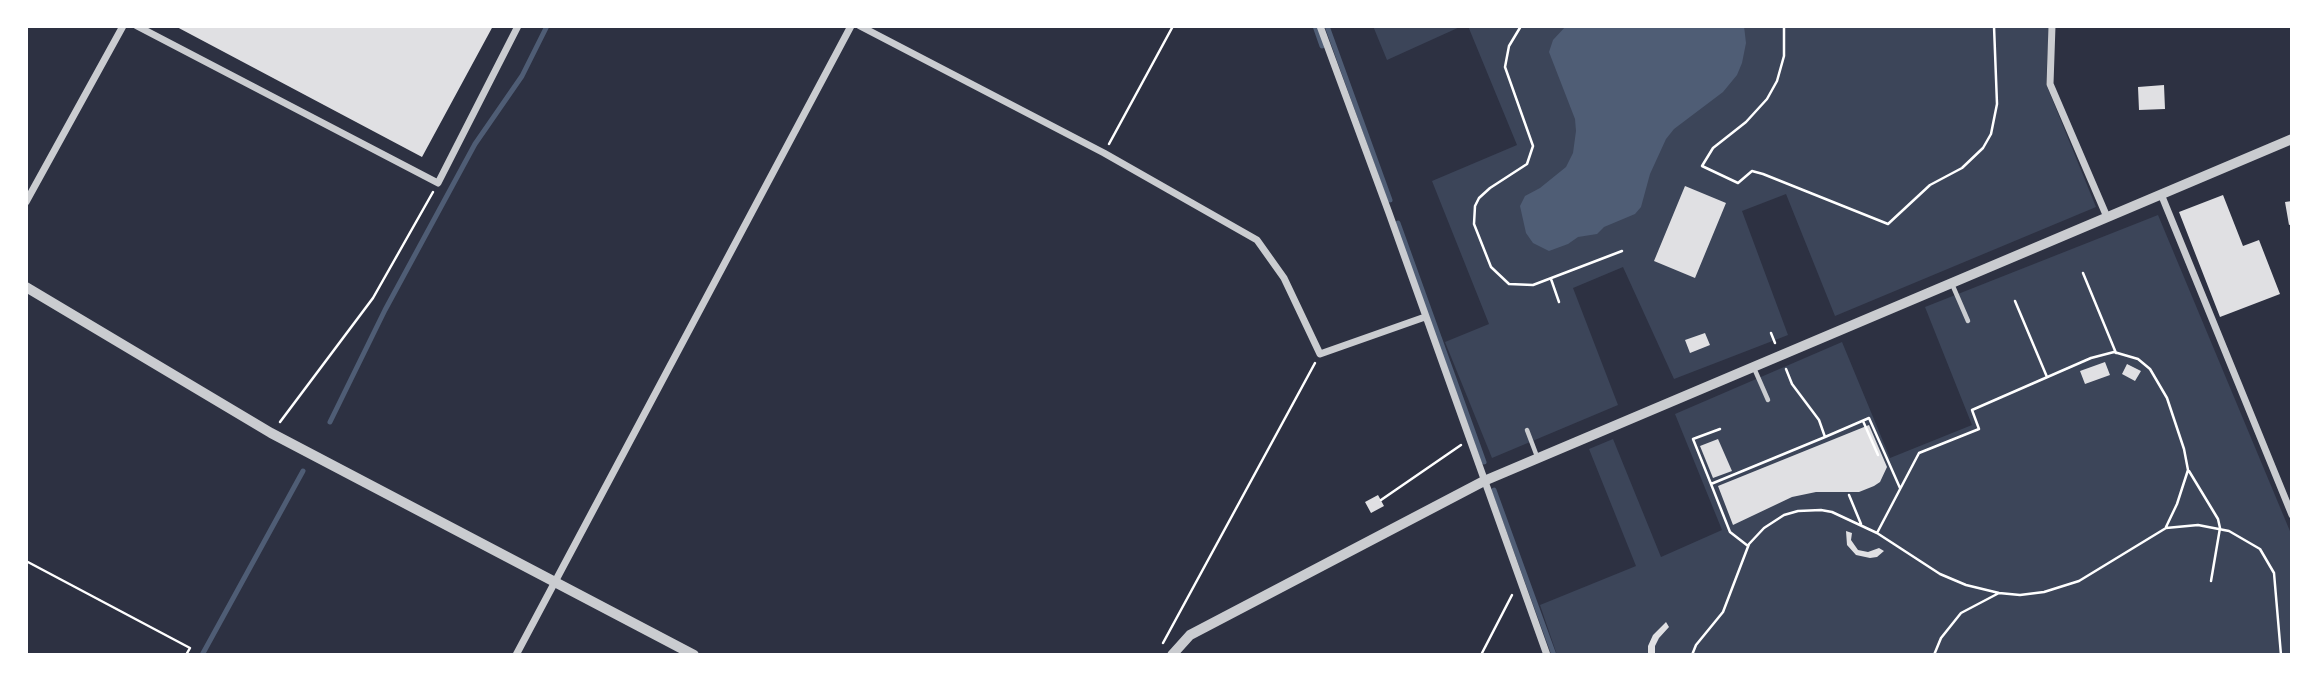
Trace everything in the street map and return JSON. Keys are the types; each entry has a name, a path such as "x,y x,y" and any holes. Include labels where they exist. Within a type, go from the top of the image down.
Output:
{"street":[{"path":"26,202 123,26"},
{"path":"138,26 438,183 518,26"},
{"path":"516,655 850,26"},
{"path":"860,26 1104,153 1257,240 1284,278 1320,354 1425,317"},
{"path":"1320,26 1547,655"},
{"path":"2052,26 2050,84 2107,217"},
{"path":"1172,655 1190,635 1485,481 2292,139"},
{"path":"2161,194 2292,515"},
{"path":"26,287 271,433 694,655"}],"lane":[{"path":"1952,283 1968,321"},
{"path":"1754,367 1768,400"},
{"path":"1527,430 1538,459"}],"path":[{"path":"1104,153 1173,26"},
{"path":"1521,26 1509,46 1505,67 1533,146 1527,164 1490,188 1475,206 1474,224 1491,267 1509,284 1533,285 1622,251"},
{"path":"1738,183 1702,166 1713,148 1746,122 1767,99 1777,81 1784,56 1784,26"},
{"path":"1735,188 1752,171 1888,224 1930,185 1962,167 1983,148 1991,134 1997,104 1994,26"},
{"path":"271,433 373,298 438,183"},
{"path":"2083,273 2116,353"},
{"path":"1551,279 1559,302"},
{"path":"2015,301 2047,377"},
{"path":"1877,533 1919,453 1979,429 1972,410 2091,358 2116,353 2138,359 2150,369 2167,398 2188,470 2218,519 2220,528 2211,581"},
{"path":"1157,654 1320,354"},
{"path":"1780,356 1792,384 1819,420 1825,437"},
{"path":"1711,484 1869,418 1900,488"},
{"path":"1863,421 1878,454"},
{"path":"1720,429 1693,439 1730,532 1748,546"},
{"path":"1381,500 1469,439"},
{"path":"2166,528 2188,470"},
{"path":"1849,495 1862,526"},
{"path":"1692,655 1696,645 1723,611 1748,546 1764,528 1784,515 1821,510 1877,533 1940,574 1966,585 1999,593 2044,592 2079,581 2166,528 2198,525 2220,528 2260,549 2270,563 2276,584 2281,655"},
{"path":"26,561 190,648 187,655"},
{"path":"1481,655 1520,580"},
{"path":"1934,655 1941,638 1961,613 1999,593"}],"shaded area":[{"path":"1373,26 1462,26 1387,60"},
{"path":"1468,26 2049,26 2046,84 2096,207 1835,316 1786,194 1742,211 1788,335 1674,379 1623,267 1573,288 1618,405 1492,458 1445,342 1489,324 1432,181 1517,145"},
{"path":"1566,26 1744,26 1746,43 1737,75 1723,92 1674,129 1666,139 1650,174 1641,207 1635,214 1604,227 1597,234 1578,237 1549,251 1533,243 1526,233 1520,206 1525,196 1540,188 1566,167 1573,153 1575,119 1549,52 1553,40"},
{"path":"2158,215 2292,536 2292,655 1557,655 1540,605 1636,566 1589,449 1613,439 1661,557 1722,530 1675,414 1842,342 1890,458 1972,425 1925,307"}],"building":[{"path":"175,26 493,26 422,157"},
{"path":"2164,85 2165,109 2139,110 2138,87"},
{"path":"1685,186 1726,203 1695,278 1654,261"},
{"path":"2223,195 2243,246 2259,240 2280,294 2220,317 2179,212"},
{"path":"2292,201 2292,224 2289,225 2285,202"},
{"path":"1705,333 1710,345 1690,353 1685,340"},
{"path":"2105,362 2110,375 2085,384 2080,371"},
{"path":"2127,364 2141,371 2135,381 2122,374"},
{"path":"1869,425 1887,467 1880,482 1859,492 1816,492 1792,497 1733,525 1718,486"},
{"path":"1718,439 1732,471 1713,478 1700,446"},
{"path":"1378,495 1384,506 1371,513 1365,502"},
{"path":"1846,531 1852,533 1851,540 1858,550 1868,552 1879,548 1884,551 1877,557 1870,558 1856,555 1847,545"},
{"path":"1666,622 1669,627 1655,646 1655,655 1648,655 1648,646 1653,635"}],"waterway":[{"path":"330,422 385,310 475,144 522,76 547,26"},
{"path":"1315,26 1322,46"},
{"path":"1327,26 1390,200"},
{"path":"1398,223 1484,462"},
{"path":"202,655 303,471"},
{"path":"1494,490 1554,655"}]}
